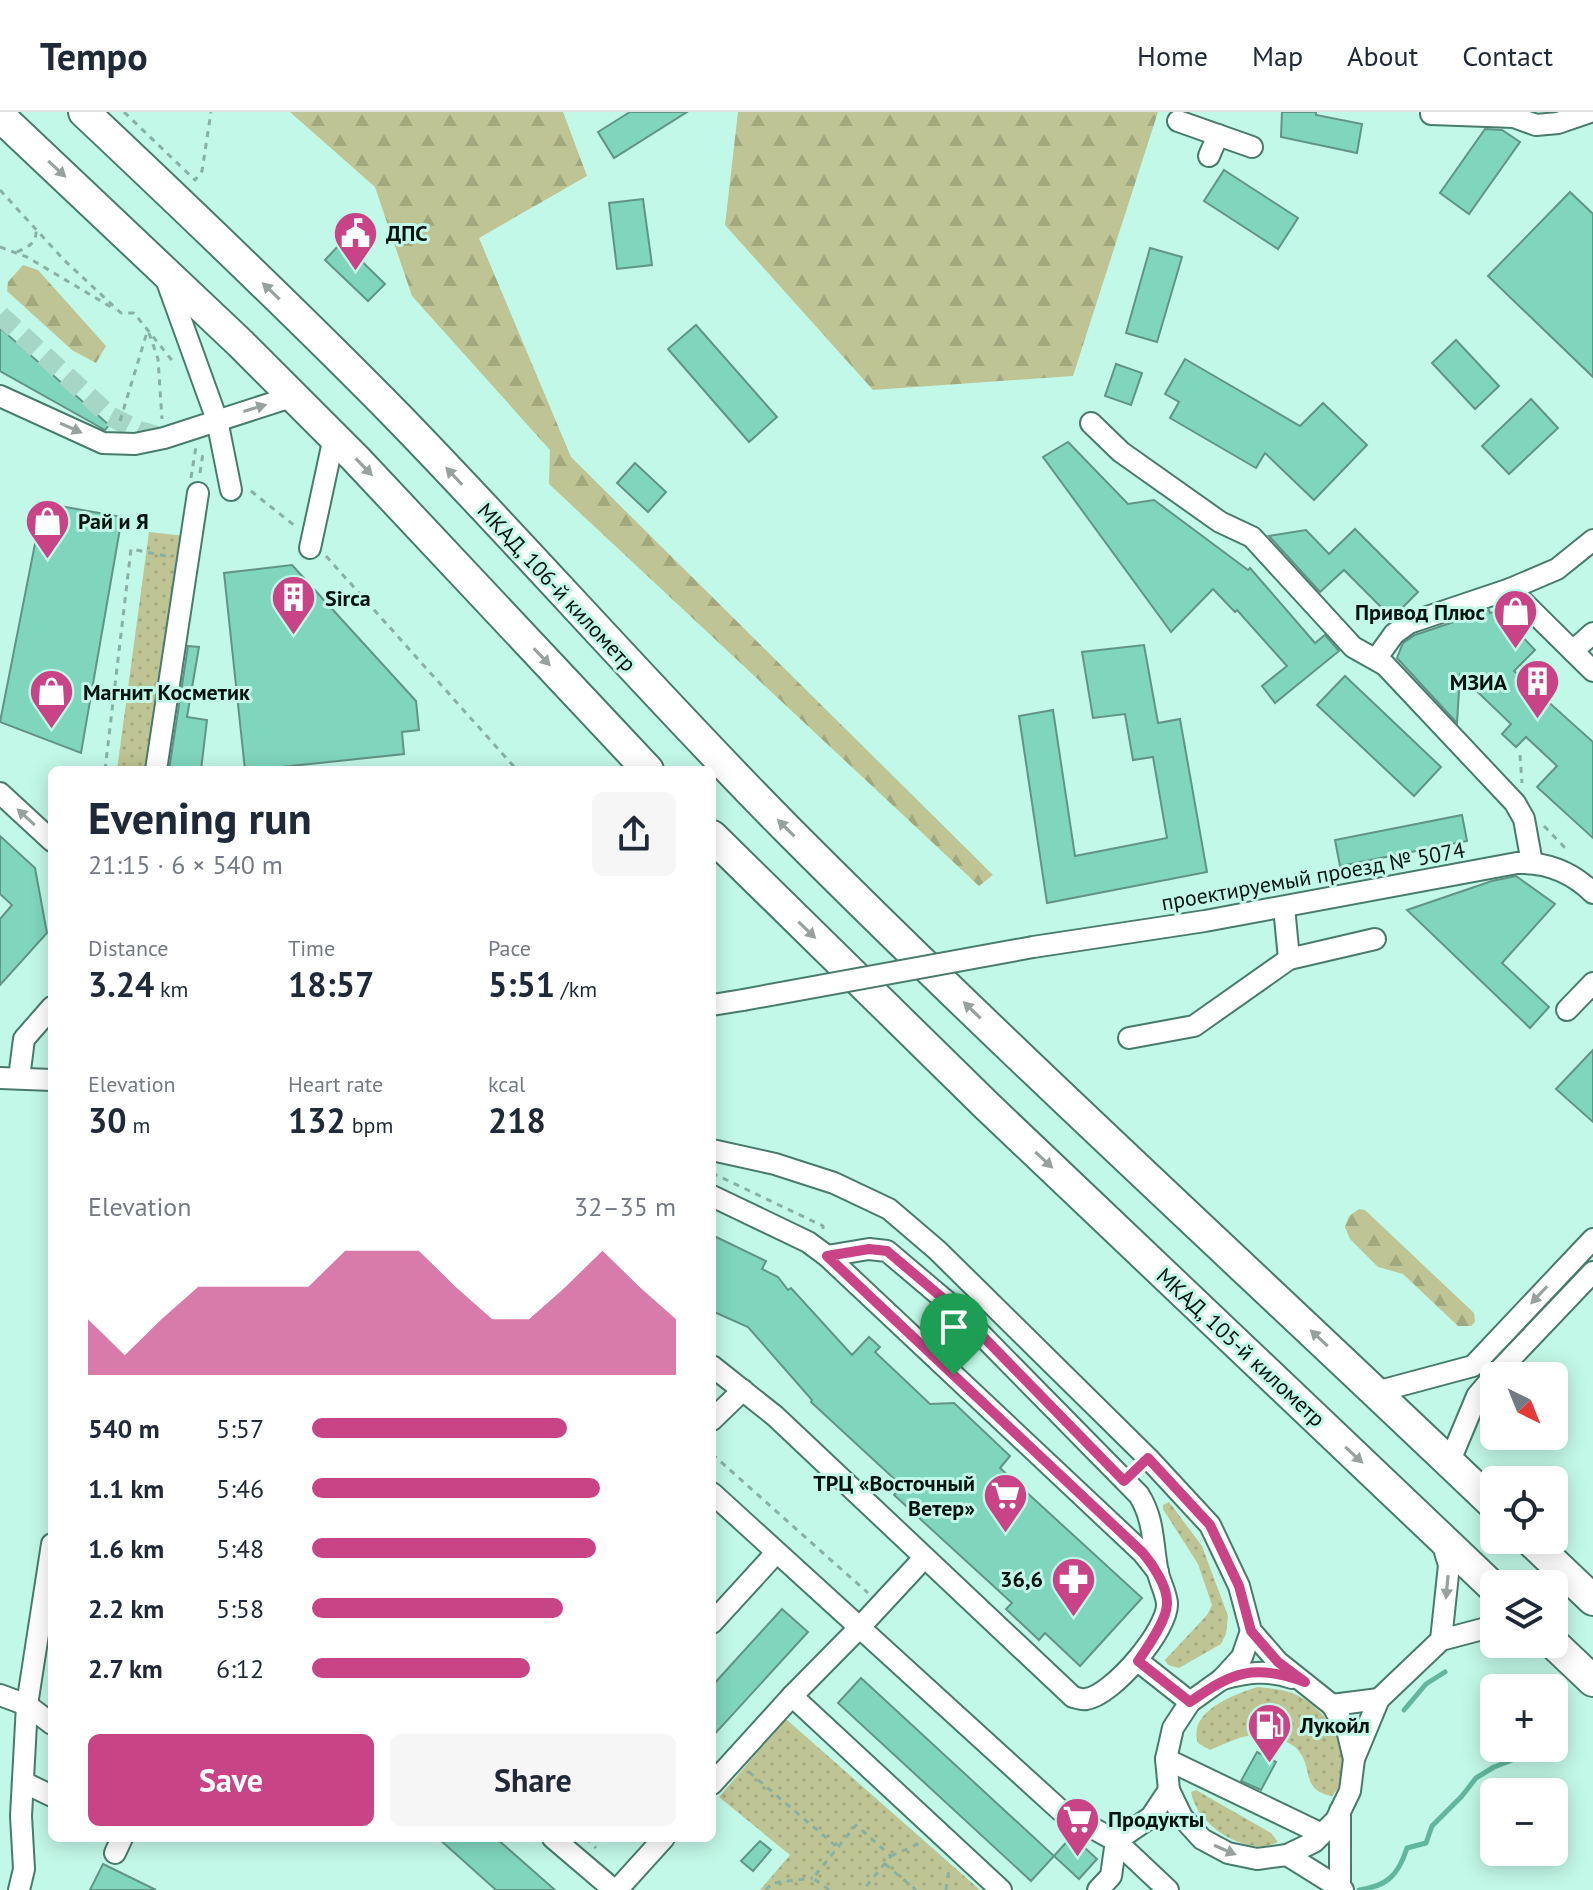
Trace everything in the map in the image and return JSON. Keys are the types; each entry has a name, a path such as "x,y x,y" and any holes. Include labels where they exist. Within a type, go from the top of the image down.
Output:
{"highway":[{"name":"МКАД, 106-й километр","path":"84,112 399,418 790,831 1028,1064 1376,1392"},
{"path":"0,116 294,396 644,766"},
{"name":"МКАД, 105-й километр","path":"716,840 987,1106 1480,1575"},
{"path":"1376,1392 1480,1492"},
{"path":"1545,1554 1593,1600"},
{"path":"1568,1657 1593,1681"}],"street":[{"path":"1431,114 1514,117 1536,125 1558,123 1590,112"},
{"path":"1178,121 1212,126 1252,147"},
{"path":"1209,156 1212,126"},
{"path":"163,268 232,488"},
{"path":"0,396 103,443 135,444 164,438 294,396"},
{"path":"1091,423 1121,452 1208,513 1252,537 1353,647 1376,659 1396,676 1515,803 1524,819 1532,863"},
{"path":"311,543 334,437"},
{"path":"157,766 198,493"},
{"path":"1376,659 1394,634 1409,623 1510,589 1557,569 1593,540"},
{"path":"1510,589 1593,671"},
{"path":"1573,651 1593,633"},
{"path":"0,793 48,837"},
{"name":"проектируемый проезд № 5074","path":"716,1004 1033,947 1532,863 1566,872 1593,893"},
{"path":"1284,907 1289,959"},
{"path":"1129,1038 1194,1026 1289,959 1375,939"},
{"path":"1567,1010 1593,983"},
{"path":"48,1012 24,1039 10,1078 48,1080"},
{"path":"716,1151 775,1164 834,1183 889,1209 937,1250 1148,1458 1210,1525 1239,1586 1251,1631 1278,1662 1332,1705 1347,1730 1354,1759"},
{"path":"716,1198 808,1242 827,1256 1143,1553 1158,1572"},
{"path":"1376,1392 1473,1366 1593,1239"},
{"path":"716,1369 775,1416 1073,1697 1086,1699 1099,1694 1138,1661 1168,1605 1158,1572 1150,1514 1139,1495 958,1311 887,1251 869,1249 827,1256"},
{"path":"1507,1362 1593,1272"},
{"path":"716,1416 743,1390"},
{"path":"1449,1463 1480,1392"},
{"path":"1124,1481 1148,1458"},
{"path":"716,1497 1060,1810 1116,1841 1168,1890"},
{"path":"1440,1536 1449,1565 1441,1640"},
{"path":"716,1619 776,1553"},
{"path":"716,1780 924,1558"},
{"path":"19,1890 24,1869 21,1816 27,1705 48,1571"},
{"path":"1251,1631 1242,1657 1222,1679 1190,1702 1173,1728 1166,1759 1169,1790 1182,1817 1202,1839 1228,1853 1257,1859 1287,1855 1314,1842 1336,1820 1350,1791 1354,1759 1379,1699 1441,1640 1480,1630"},
{"path":"1138,1661 1190,1702"},
{"path":"1222,1679 1250,1672 1278,1673 1305,1682"},
{"path":"0,1695 27,1705 48,1721"},
{"path":"792,1696 1001,1890"},
{"path":"1332,1705 1379,1699"},
{"path":"1166,1759 1322,1834"},
{"path":"23,1782 48,1794"},
{"path":"1098,1890 1111,1876 1116,1841 1151,1817 1169,1790"},
{"path":"1340,1811 1342,1888"},
{"path":"1151,1817 1182,1817"},
{"path":"558,1842 615,1890 660,1842"},
{"path":"1287,1855 1342,1888"}],"path":[{"path":"124,112 195,180 202,171 211,112"},
{"path":"0,190 64,260 121,313"},
{"path":"16,252 33,243 37,237 36,230"},
{"path":"0,247 16,252 121,313 134,313"},
{"path":"120,421 148,329 158,359 164,438"},
{"path":"198,493 213,421"},
{"path":"232,488 246,487 311,543 513,766"},
{"path":"105,766 131,549 179,558"},
{"path":"1520,755 1523,792"},
{"path":"1543,825 1572,855"},
{"path":"716,1458 875,1599"},
{"path":"734,1760 837,1847"},
{"path":"813,1878 856,1825 891,1856"},
{"path":"863,1890 891,1856 941,1834"},
{"path":"885,1864 916,1890"},
{"path":"766,1890 772,1883 813,1878 829,1890"}],"green space":[{"path":"290,112 563,112 587,176 479,238 571,457 993,875 979,886 549,484 550,450 412,296 375,187"},
{"path":"738,112 1158,112 1073,376 873,390 725,225"},
{"path":"23,265 38,270 106,346 96,363 72,350 7,291 8,282"},
{"path":"149,532 185,536 152,766 118,766"},
{"path":"1359,1209 1365,1210 1474,1313 1475,1322 1471,1326 1458,1326 1403,1274 1378,1267 1350,1239 1345,1227 1349,1216"},
{"path":"1169,1502 1202,1546 1228,1616 1226,1634 1221,1644 1179,1668 1168,1665 1165,1660 1207,1615 1212,1605 1198,1564 1163,1509 1163,1505"},
{"path":"1258,1687 1301,1697 1323,1715 1332,1728 1340,1741 1346,1768 1342,1783 1332,1796 1315,1789 1303,1757 1292,1745 1282,1740 1253,1735 1210,1750 1198,1743 1196,1732 1206,1714 1237,1694"},
{"path":"786,1719 980,1890 760,1890 790,1855 719,1797"},
{"path":"1196,1790 1271,1833 1278,1842 1252,1846 1225,1835 1202,1816 1191,1792"}],"building":[{"path":"630,112 687,112 614,158 598,132"},
{"path":"1282,112 1316,112 1316,115 1362,124 1357,153 1281,137"},
{"path":"1485,129 1502,130 1520,142 1469,214 1440,193"},
{"path":"1224,170 1298,218 1278,249 1204,201"},
{"path":"1570,192 1593,214 1593,377 1488,276"},
{"path":"643,199 652,265 617,269 609,203"},
{"path":"342,242 385,284 368,301 325,260"},
{"path":"1150,248 1182,257 1157,342 1126,333"},
{"path":"696,325 777,417 749,442 668,349"},
{"path":"0,328 109,425 105,430 0,371"},
{"path":"1456,340 1499,386 1475,409 1432,363"},
{"path":"1185,359 1300,426 1323,403 1367,445 1314,500 1265,453 1256,468 1170,418 1179,402 1165,394"},
{"path":"1116,364 1142,373 1131,405 1105,396"},
{"path":"1531,399 1558,428 1509,474 1482,446"},
{"path":"1068,442 1128,504 1154,500 1248,570 1250,568 1315,643 1325,635 1339,651 1275,703 1262,686 1287,666 1237,610 1235,612 1213,589 1171,632 1043,457"},
{"path":"635,463 666,492 648,512 617,483"},
{"path":"43,503 122,517 81,753 0,722"},
{"path":"1355,529 1418,592 1392,618 1344,570 1320,592 1269,536 1306,530 1329,554"},
{"name":"Sirca","path":"292,565 416,701 419,730 402,732 404,754 291,766 245,766 224,573"},
{"name":"МЗИА","path":"1489,610 1490,613 1498,611 1535,650 1514,671 1593,742 1593,838 1537,787 1557,766 1526,737 1516,747 1502,734 1511,724 1460,675 1457,723 1397,658 1403,643 1415,635"},
{"path":"1144,645 1158,723 1180,719 1207,872 1047,903 1019,716 1053,710 1075,856 1167,838 1153,757 1133,760 1125,714 1093,718 1082,652"},
{"path":"188,646 199,647 187,717 207,720 201,766 170,766"},
{"path":"1345,676 1441,767 1414,796 1317,705"},
{"path":"1462,815 1467,841 1340,866 1335,840"},
{"path":"0,836 35,868 47,933 0,985 0,919 12,905 0,894"},
{"path":"1516,876 1555,904 1502,963 1549,1007 1530,1028 1407,910"},
{"path":"1593,1050 1593,1122 1556,1089"},
{"path":"716,1237 766,1261 762,1269 778,1277 788,1290 791,1288 852,1355 869,1337 880,1347 875,1352 930,1404 954,1403 1010,1456 1000,1468 1142,1598 1080,1666 1045,1633 1039,1640 1006,1609 1012,1603 894,1495 902,1486 811,1402 748,1327 716,1313"},
{"path":"782,1609 808,1632 716,1733 716,1682"},
{"path":"861,1678 1054,1856 1031,1881 838,1703"},
{"path":"1257,1752 1276,1762 1261,1790 1241,1781"},
{"path":"1072,1836 1097,1859 1079,1879 1054,1856"},
{"path":"760,1841 771,1850 753,1871 741,1861"},
{"path":"442,1842 501,1842 555,1890 496,1890"},
{"path":"103,1864 156,1890 90,1890"}],"waterway":[{"path":"1404,1710 1426,1684 1445,1672"},
{"path":"1359,1890 1377,1886 1390,1878 1400,1866 1407,1848 1426,1843 1432,1826 1476,1778 1507,1762"}],"tunnel":[{"path":"0,315 110,416 139,431 164,438"}],"place":[{"name":"ДПС","path":"355,272"},
{"name":"Рай и Я","path":"47,560"},
{"name":"Sirca","path":"294,637"},
{"name":"Привод Плюс","path":"1516,651"},
{"name":"МЗИА","path":"1538,721"},
{"name":"Магнит Косметик","path":"52,731"},
{"name":"ТРЦ «Восточный Ветер»","path":"1006,1535"},
{"name":"36,6","path":"1074,1618"},
{"name":"Лукойл","path":"1269,1764"},
{"name":"Продукты","path":"1077,1858"}],"route":[{"path":"869,1249 887,1251 958,1311 1124,1481 1148,1458 1210,1525 1239,1586 1251,1631 1278,1662 1305,1682 1278,1673 1250,1672 1222,1679 1190,1702 1138,1661 1168,1605 1158,1572 1143,1553 954,1375 827,1256 869,1249"}]}
